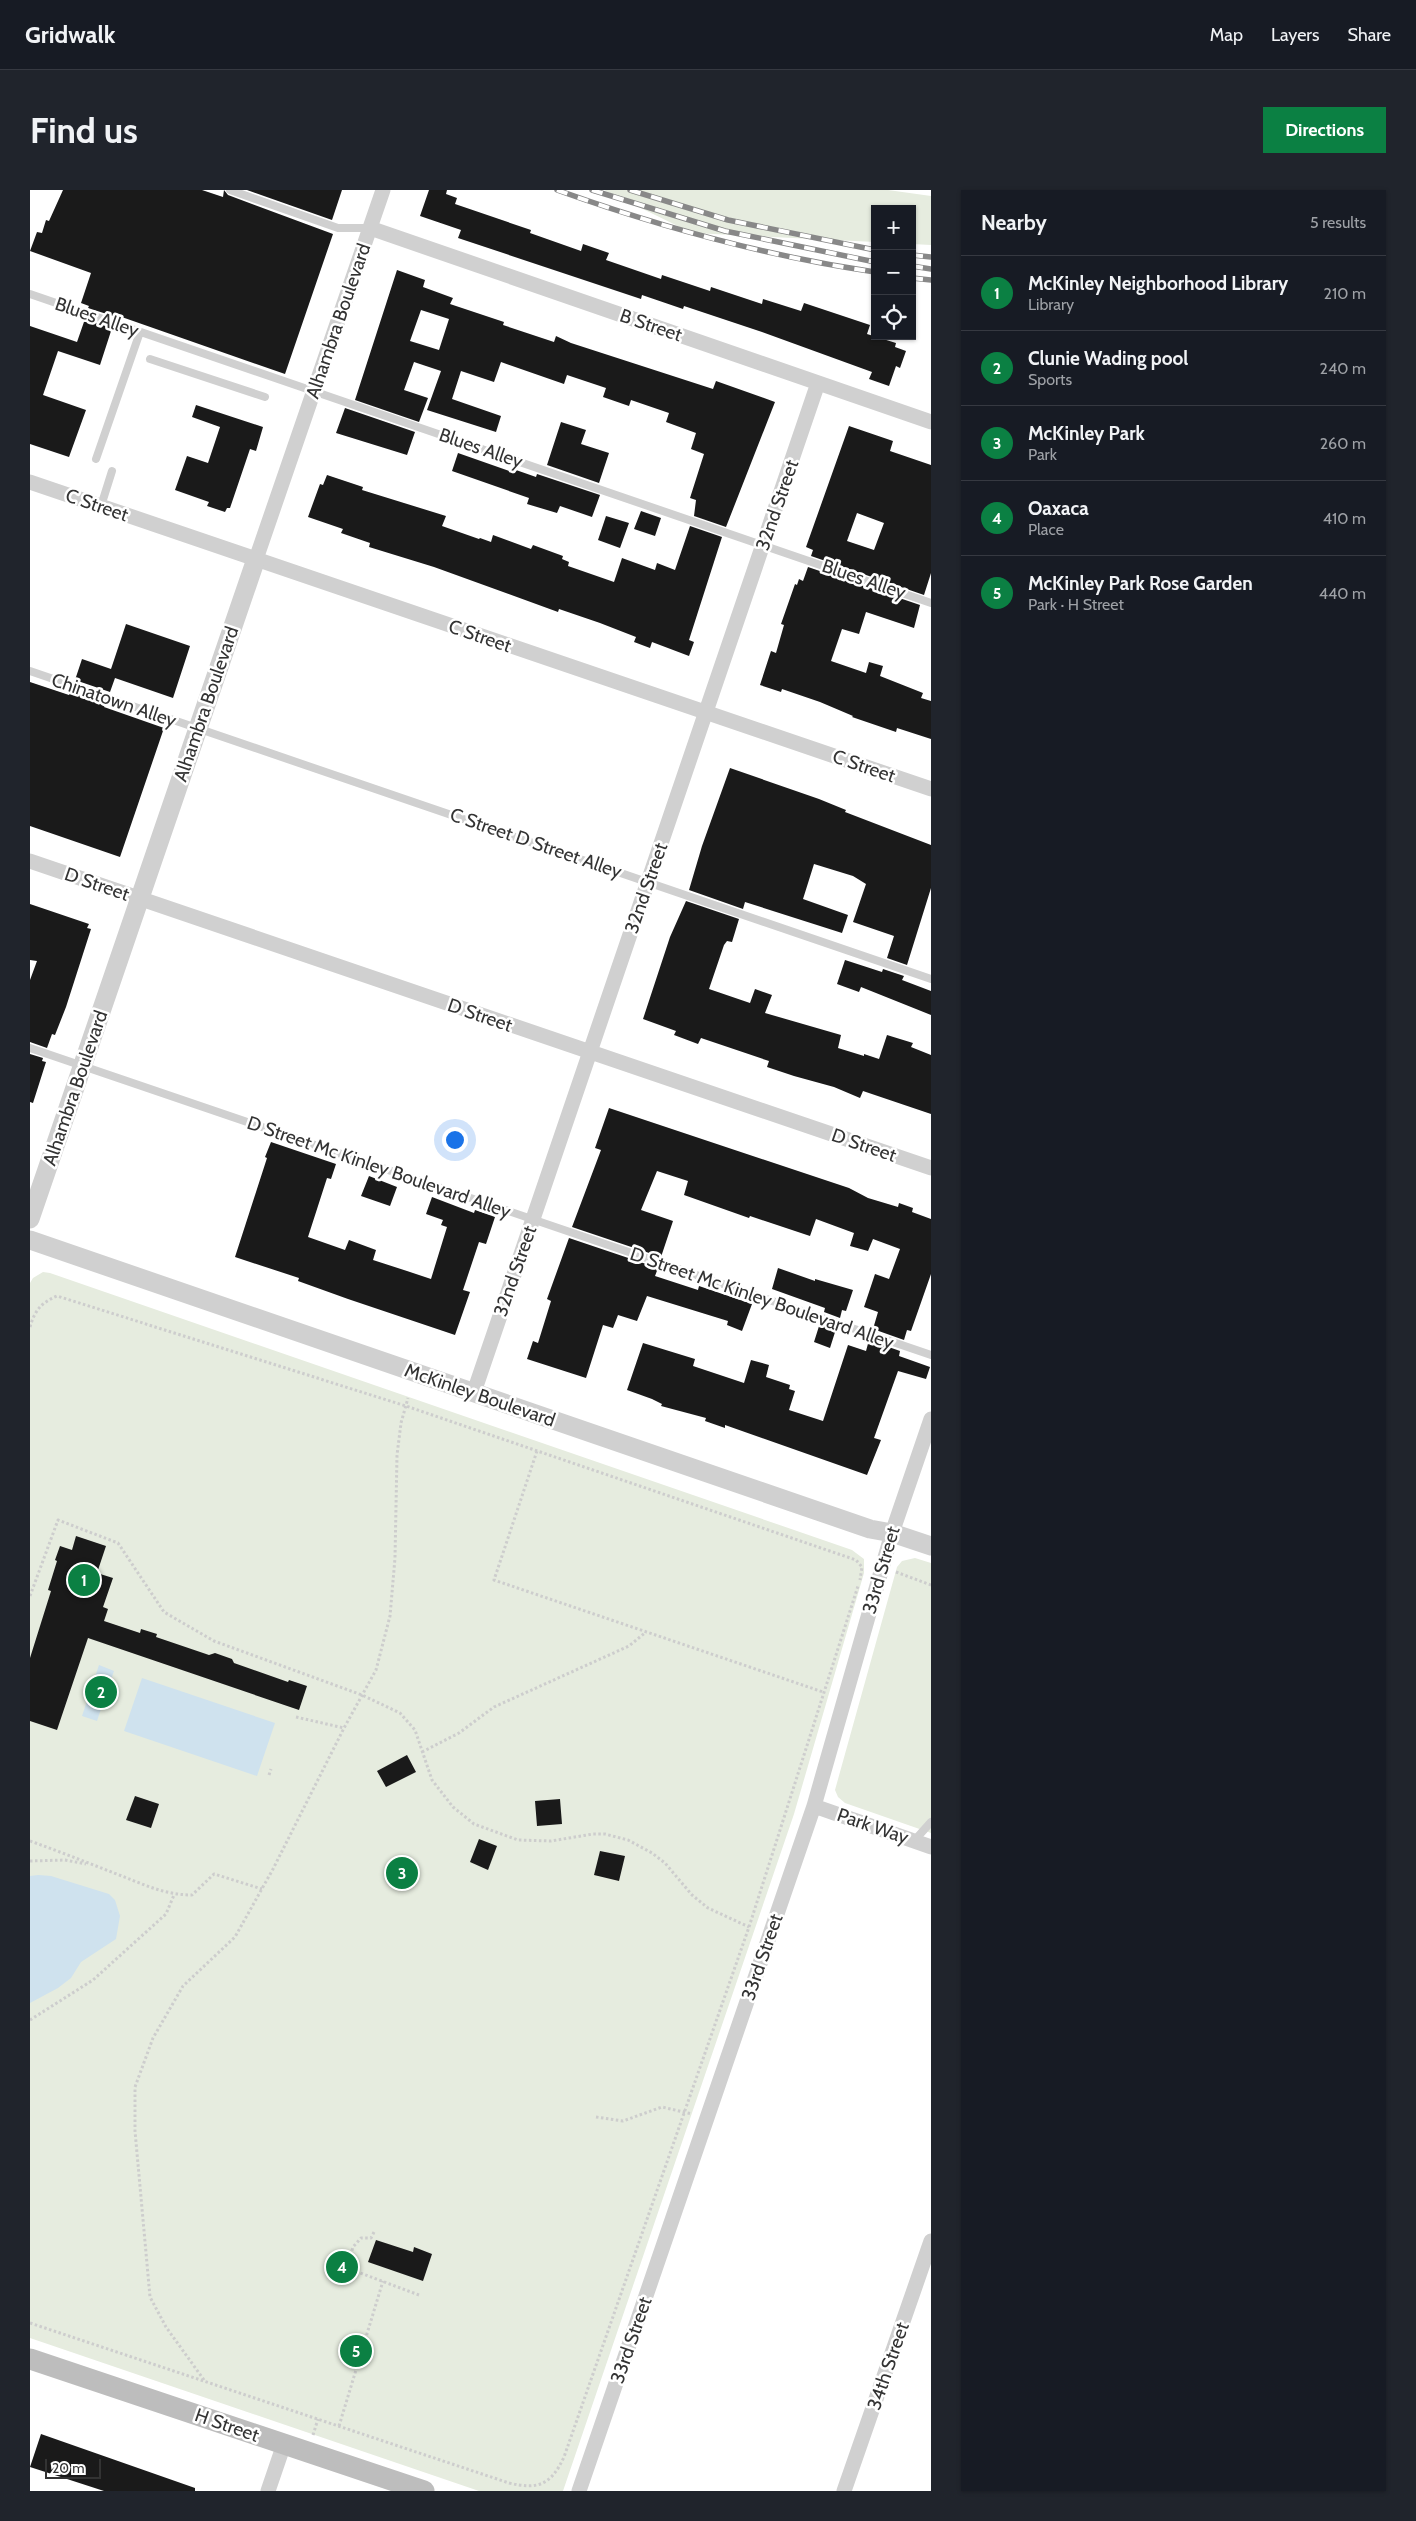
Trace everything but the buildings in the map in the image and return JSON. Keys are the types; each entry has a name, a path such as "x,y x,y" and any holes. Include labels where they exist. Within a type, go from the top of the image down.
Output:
{"main road":[{"name":"H Street","path":"30,2359 424,2491"}],"street":[{"name":"Alhambra Boulevard","path":"30,1219 383,190"},
{"name":"B Street","path":"370,228 931,422"},
{"name":"32nd Street","path":"474,1392 818,383"},
{"name":"C Street","path":"30,482 931,789"},
{"name":"D Street","path":"30,861 931,1168"},
{"name":"McKinley Boulevard","path":"30,1240 870,1529 892,1533 931,1546"},
{"name":"33rd Street","path":"579,2491 814,1806 892,1533 931,1419"},
{"name":"Park Way","path":"814,1806 931,1847"},
{"name":"34th Street","path":"844,2491 931,2241"},
{"path":"268,2491 284,2444"}],"lane":[{"path":"230,190 338,228 370,228"},
{"name":"Blues Alley","path":"30,294 764,544 931,603"},
{"path":"96,459 140,332"},
{"path":"150,359 265,397"},
{"path":"100,506 112,471"},
{"name":"Chinatown Alley","path":"30,671 198,728"},
{"name":"C Street D Street Alley","path":"198,728 931,979"},
{"name":"D Street Mc Kinley Boulevard Alley","path":"30,1048 931,1355"},
{"path":"914,1841 931,1822"}],"path":[{"path":"30,1327 34,1313 43,1303 57,1296 406,1406 856,1560 862,1567 860,1579 748,1927 564,2458 553,2477 534,2486 509,2483 30,2323"},
{"path":"204,2381 166,2327 150,2297 135,2131 135,2087 153,2038 183,1986 235,1937 376,1670 390,1616 395,1558 397,1456 408,1398"},
{"path":"537,1451 494,1580 824,1692"},
{"path":"30,1596 58,1520 118,1543 164,1612 214,1641 362,1695 393,1709 410,1722 432,1780 453,1808 474,1824 518,1840 551,1841 593,1834 605,1834 628,1840 652,1853 665,1863 692,1895 708,1908 748,1927"},
{"path":"896,1572 931,1585"},
{"path":"422,1752 459,1733 494,1707 629,1646 646,1632"},
{"path":"296,1717 344,1728"},
{"path":"269,1775 271,1770"},
{"path":"30,1840 98,1866 138,1884 174,1895 192,1895 214,1874 262,1889"},
{"path":"30,1861 70,1861 98,1866"},
{"path":"30,2020 93,1980 166,1914 174,1895"},
{"path":"596,2117 623,2121 662,2107 692,2114"},
{"path":"374,2232 371,2238 361,2238 353,2247 347,2268 419,2295"},
{"path":"339,2426 383,2281"},
{"path":"313,2435 318,2419"}],"shaded area":[{"path":"604,190 888,190 931,196 931,245 916,244 916,205 871,205 871,242 692,233"},
{"path":"43,1272 852,1550 864,1559 864,1573 794,1814 563,2491 479,2491 30,2338 30,1283 33,1278"},
{"path":"915,1558 931,1563 931,1833 845,1803 838,1797 835,1790 897,1567 902,1561"}],"water":[{"path":"99,1665 114,1671 108,1689 117,1695 114,1704 103,1703 97,1721 82,1716"},
{"path":"142,1678 275,1723 257,1776 124,1731"},
{"path":"30,1876 51,1876 109,1894 115,1900 120,1916 116,1939 81,1962 71,1978 58,1988 30,2003"}],"railway":[{"path":"557,190 635,216 714,239 794,258 871,271"},
{"path":"592,190 725,231 871,261"},
{"path":"630,190 728,220 871,249"},
{"path":"916,255 931,257"},
{"path":"916,267 931,269"},
{"path":"916,278 931,280"}],"place":[{"name":"McKinley Neighborhood Library","path":"84,1580"},
{"name":"Clunie Wading pool","path":"101,1692"},
{"name":"McKinley Park","path":"402,1873"},
{"name":"Oaxaca","path":"342,2267"},
{"name":"McKinley Park Rose Garden","path":"356,2351"}]}
